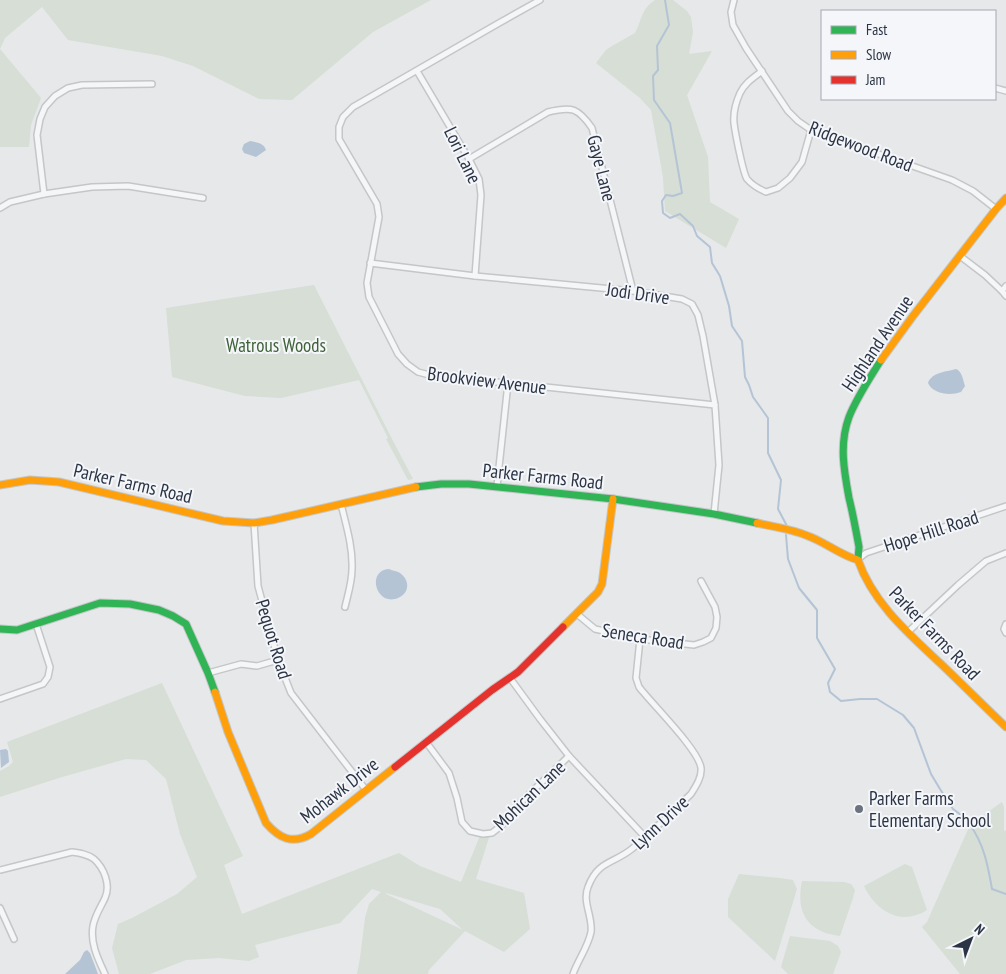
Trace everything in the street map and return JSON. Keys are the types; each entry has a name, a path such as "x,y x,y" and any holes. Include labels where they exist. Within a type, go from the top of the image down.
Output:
{"street":[{"name":"Brookview Avenue","path":"540,0 353,107 343,117 339,127 339,139 377,204 379,216 367,283 369,297 398,354 418,372 437,377 508,382 716,405"},
{"name":"Ridgewood Road","path":"734,0 731,12 733,25 788,111 798,121 811,130 952,180 973,191 996,209"},
{"name":"Lori Lane","path":"417,71 479,179 481,195 475,276"},
{"path":"762,72 748,82 741,92 736,105 734,122 746,178 754,186 766,192 778,188 790,178 802,162 811,130"},
{"path":"44,194 37,135 40,119 45,107 55,96 68,88 82,85 152,84"},
{"name":"Gaye Lane","path":"469,159 548,112 560,109 574,110 584,116 592,128 633,291"},
{"path":"0,208 10,202 44,194 128,186 203,198"},
{"name":"Highland Avenue","path":"858,560 859,546 844,469 843,443 849,418 859,396 885,353 1006,198"},
{"path":"960,256 985,275 1006,296"},
{"name":"Jodi Drive","path":"370,263 475,276 633,291 682,299 692,304 698,315 704,336 716,405 719,465 714,514"},
{"path":"1002,291 1006,286"},
{"path":"497,486 508,382"},
{"name":"Parker Farms Road","path":"0,485 24,480 59,482 223,521 254,523 427,485 462,484 613,499 714,514 784,529 806,535 858,560 861,571 876,595 895,619 1006,727"},
{"name":"Mohawk Drive","path":"0,629 17,630 100,603 130,604 159,610 186,624 208,673 228,732 266,823 280,837 292,840 301,839 313,832 492,690 518,672 598,592 602,584 613,499"},
{"path":"341,504 350,540 353,568 345,607"},
{"name":"Hope Hill Road","path":"858,560 875,550 1006,506"},
{"name":"Pequot Road","path":"254,523 258,586 278,660 291,693 366,790"},
{"path":"908,632 986,561 1006,553"},
{"name":"Seneca Road","path":"577,614 595,629 640,639 694,645 711,638 716,628 715,607 701,580"},
{"path":"0,699 43,684 48,677 50,667 36,624"},
{"path":"1006,624 1004,629 1006,633"},
{"name":"Lynn Drive","path":"573,974 578,961 586,949 591,931 586,898 587,889 593,877 600,868 631,850 692,794 700,776 701,768 694,750 639,687 636,678 640,639"},
{"path":"208,673 240,664 257,666 278,660"},
{"path":"510,678 569,756 644,837"},
{"name":"Mohican Lane","path":"426,742 450,773 462,822 470,831 483,834 492,833 501,826 520,803 569,756"},
{"path":"0,870 72,852 81,853 94,859 103,872 107,890 106,897 96,916 93,932 95,949 105,974"},
{"path":"0,908 14,939"}],"green space":[{"path":"0,0 431,0 373,32 292,100 259,99 193,66 162,56 68,40 42,7 5,38 0,49"},
{"path":"655,0 673,0 687,11 691,17 693,32 689,54 712,51 687,95 708,157 710,202 739,219 726,248 665,211 663,177 651,110 640,98 596,63 606,50 635,33 644,11"},
{"path":"0,49 41,98 31,125 29,147 0,147"},
{"name":"Watrous Woods","path":"314,285 413,479 408,480 386,439 388,438 359,380 281,398 245,396 172,377 166,308"},
{"path":"162,683 243,856 224,865 242,914 399,853 420,866 461,882 482,831 491,831 476,879 524,893 530,929 504,952 465,931 429,970 428,974 357,974 365,918 369,904 381,892 372,889 340,923 255,945 259,957 249,961 219,958 186,960 150,974 119,974 112,948 118,924 177,894 197,877 180,834 166,779 146,760 126,759 0,797 0,771 13,762 7,742","holes":["386,893 440,909 463,930"]},
{"path":"1002,802 1004,807 1004,831 1006,830 1006,974 960,974 922,927 927,922 970,825"},
{"path":"905,864 912,867 927,910 908,917 899,917 878,906 864,886"},
{"path":"739,874 793,880 797,889 775,961 728,917 728,899"},
{"path":"802,881 844,882 851,884 855,890 840,936 821,931 809,922 802,910 800,896"},
{"path":"790,936 830,941 838,946 841,952 833,974 788,974 781,967"}],"water":[{"path":"250,141 262,144 266,150 256,157 244,153 242,149 244,144"},
{"path":"956,369 961,374 965,386 961,392 952,394 942,393 930,387 928,383 930,379 936,375"},
{"path":"389,569 399,572 406,579 407,590 398,598 390,599 384,597 379,593 377,587 378,575 382,571"},
{"path":"6,749 9,762 1,768 0,750"},
{"path":"87,950 98,974 65,974 80,960"}],"waterway":[{"path":"665,0 669,25 657,46 658,70 653,76 654,100 670,123 682,193 673,196 666,195 662,201 663,213 670,218 680,214 693,226 697,236 710,247 712,263 720,276 729,306 732,326 742,341 745,377 753,397 768,418 768,453 781,480 778,509 787,526"},
{"path":"786,535 788,559 799,588 817,610 817,638 835,669 828,683 830,692 841,701 877,699 903,715 914,728 931,774 953,809 961,815"},
{"path":"970,825 982,848 992,889 1006,894"}],"traffic: fast":[{"path":"858,560 859,547 844,468 844,437 852,410 881,360"},
{"path":"416,487 441,484 469,484 613,499 714,514 757,523"},
{"path":"0,629 17,630 100,603 130,604 159,610 186,624 215,692"}],"traffic: slow":[{"path":"881,360 913,316 1006,198"},
{"path":"0,485 30,480 59,482 223,521 254,523 416,487"},
{"path":"563,627 598,592 602,584 613,499"},
{"path":"757,523 802,534 858,560 865,576 882,604 916,640 1006,727"},
{"path":"215,692 228,732 266,823 281,836 298,839 311,834 395,767"}],"traffic: jam":[{"path":"395,767 492,690 518,672 563,627"}],"place":[{"name":"Parker Farms Elementary School","path":"859,809"}]}
